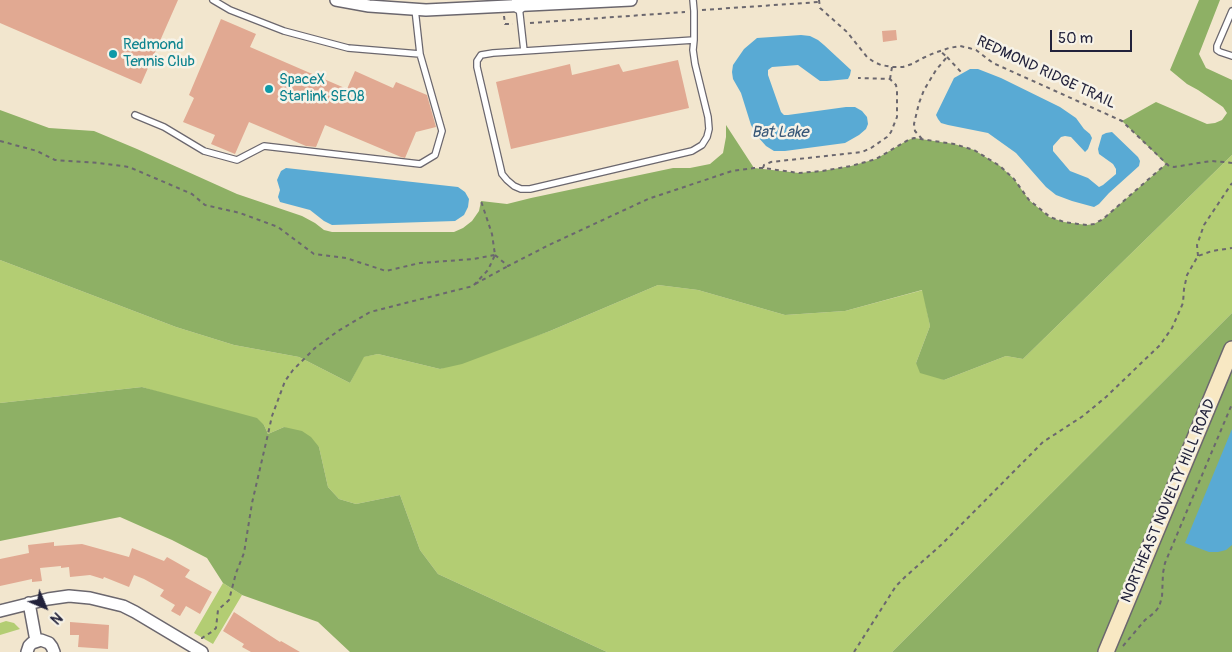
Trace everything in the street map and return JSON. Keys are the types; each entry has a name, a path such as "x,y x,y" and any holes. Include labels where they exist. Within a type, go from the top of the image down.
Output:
{"main road":[{"name":"NORTHEAST NOVELTY HILL ROAD","path":"1112,651 1232,349"}],"street":[{"path":"336,0 369,6 415,10 519,3 632,0"},
{"path":"0,611 68,596 90,598 135,612 202,652"},
{"path":"29,604 36,641"},
{"path":"27,652 29,646 36,641 49,643 54,652"}],"lane":[{"path":"213,0 230,10 284,31 348,48 420,54"},
{"path":"693,0 694,11 694,40 693,50 708,116 709,129 708,136 702,145 692,151 530,188 521,189 514,186 502,174 477,67 477,61 481,55 694,40"},
{"path":"519,3 524,51"},
{"path":"135,114 164,127 204,151 237,160 264,146 420,164 435,155 442,131 420,54 415,10"},
{"path":"1232,11 1217,50 1232,56"}],"path":[{"path":"505,24 819,1 820,8 847,32 867,57 881,65 892,67 890,80"},
{"name":"REDMOND RIDGE TRAIL","path":"892,67 903,67 940,51 960,46 976,50 993,63 1122,121 1166,164"},
{"path":"940,51 962,72"},
{"path":"922,139 915,130 914,124 919,103 924,90 936,70 947,57"},
{"path":"763,168 764,165 771,162 862,152 878,144 891,132 897,116 898,91 896,85 890,80 858,78"},
{"path":"202,652 202,638 213,631 218,624 218,610 229,600 236,573 244,553 252,503 272,416 285,382 293,370 315,348 338,331 370,312 473,286 549,245 648,199 732,171 763,168 800,172 822,171 851,166 876,159 914,138 954,144 974,150 1000,166 1014,179 1029,200 1050,217 1064,222 1087,225 1094,224 1103,219 1166,164 1174,167 1211,162 1232,164"},
{"path":"0,141 37,151 55,160 129,167 192,194 205,204 240,212 278,228 314,254 346,258 386,270 420,262 474,259 495,255"},
{"path":"854,652 900,581 941,544 1043,442 1083,416 1106,398 1160,345 1172,328 1183,303 1187,275 1198,256 1197,245 1204,225 1232,183"},
{"path":"473,286 488,270 495,255 492,234 480,201"},
{"path":"1198,256 1212,251 1232,248"},
{"path":"495,255 508,266"},
{"path":"1112,651 1159,607 1162,597 1165,563 1232,404"}],"green space":[{"path":"1199,0 1220,0 1199,54 1206,68 1232,80 1232,155 1023,359 1006,356 944,380 920,373 916,363 930,326 922,290 845,311 785,315 698,290 658,285 550,331 462,364 440,369 378,354 364,357 350,383 299,357 234,345 176,327 0,260 0,110 49,128 94,131 237,194 302,216 324,230 332,232 454,232 472,221 479,211 481,201 507,204 673,168 690,168 710,164 723,153 726,125 754,168 799,173 851,166 876,159 914,138 954,144 974,150 1000,166 1014,179 1029,200 1049,217 1064,222 1094,224 1103,219 1166,164 1122,121 1156,102 1207,124 1222,120 1227,113 1223,107 1187,84 1170,70"},
{"path":"1232,155 1232,313 892,652 607,652 438,574 420,550 400,495 356,504 339,499 328,487 319,447 284,427 268,434 264,425 142,387 0,403 0,260 176,327 234,345 299,357 350,383 363,357 378,354 440,369 550,331 658,285 698,290 785,315 845,311 923,290 930,326 916,363 944,380 1006,356 1023,359"},
{"path":"1232,313 1232,652 892,652"},
{"path":"142,387 257,418 264,425 268,434 284,427 302,431 311,437 319,447 328,487 339,499 356,504 400,495 420,550 438,574 607,652 350,652 318,622 242,595 223,583 207,558 120,517 0,541 0,403"},
{"path":"223,583 242,595 213,644 194,633"},
{"path":"6,621 14,623 20,629 0,635 0,623"}],"water":[{"name":"Bat Lake","path":"810,36 818,40 851,70 850,75 848,79 820,81 798,65 772,67 768,70 768,75 781,112 784,115 788,115 855,107 867,117 868,124 866,129 859,135 845,143 774,151 766,146 758,137 751,125 741,93 733,79 733,65 744,49 757,38"},
{"path":"970,69 978,69 1001,78 1060,107 1076,118 1092,138 1088,149 1085,152 1071,137 1065,136 1061,137 1053,146 1053,151 1070,171 1088,178 1099,187 1116,174 1113,164 1099,154 1098,149 1102,135 1112,132 1138,157 1140,161 1139,166 1094,207 1056,195 1046,187 1016,153 988,133 948,125 941,123 938,119 936,115 954,78"},
{"path":"286,168 458,187 465,192 469,199 468,207 464,215 455,221 332,225 310,210 280,202 278,197 280,190 277,180 281,171"},
{"path":"1232,429 1232,545 1226,550 1209,552 1185,543"}],"building":[{"name":"Redmond Tennis Club","path":"0,0 178,0 141,84 0,23"},
{"name":"SpaceX Starlink SE08","path":"221,19 256,34 250,47 347,89 355,71 393,88 396,82 427,95 436,127 416,132 405,158 325,125 316,147 306,146 249,122 235,154 211,144 215,135 183,122 194,98 189,95"},
{"path":"896,30 897,40 883,42 882,31"},
{"path":"678,60 689,108 511,149 496,82 570,64 572,75 619,64 623,72"},
{"path":"54,542 54,546 82,544 129,557 132,548 164,561 167,557 190,570 185,577 212,592 200,614 186,606 180,616 171,611 175,605 160,596 164,590 134,575 129,587 104,577 103,579 90,575 70,577 69,567 61,568 61,566 40,568 42,581 32,582 32,579 0,586 0,559 29,553 28,545"},
{"path":"234,612 280,642 300,652 251,652 242,647 244,644 223,631"},
{"path":"70,622 109,625 108,649 78,647 79,635 70,635"}],"place":[{"name":"Redmond Tennis Club","path":"113,54"},
{"name":"SpaceX Starlink SE08","path":"269,89"}]}
